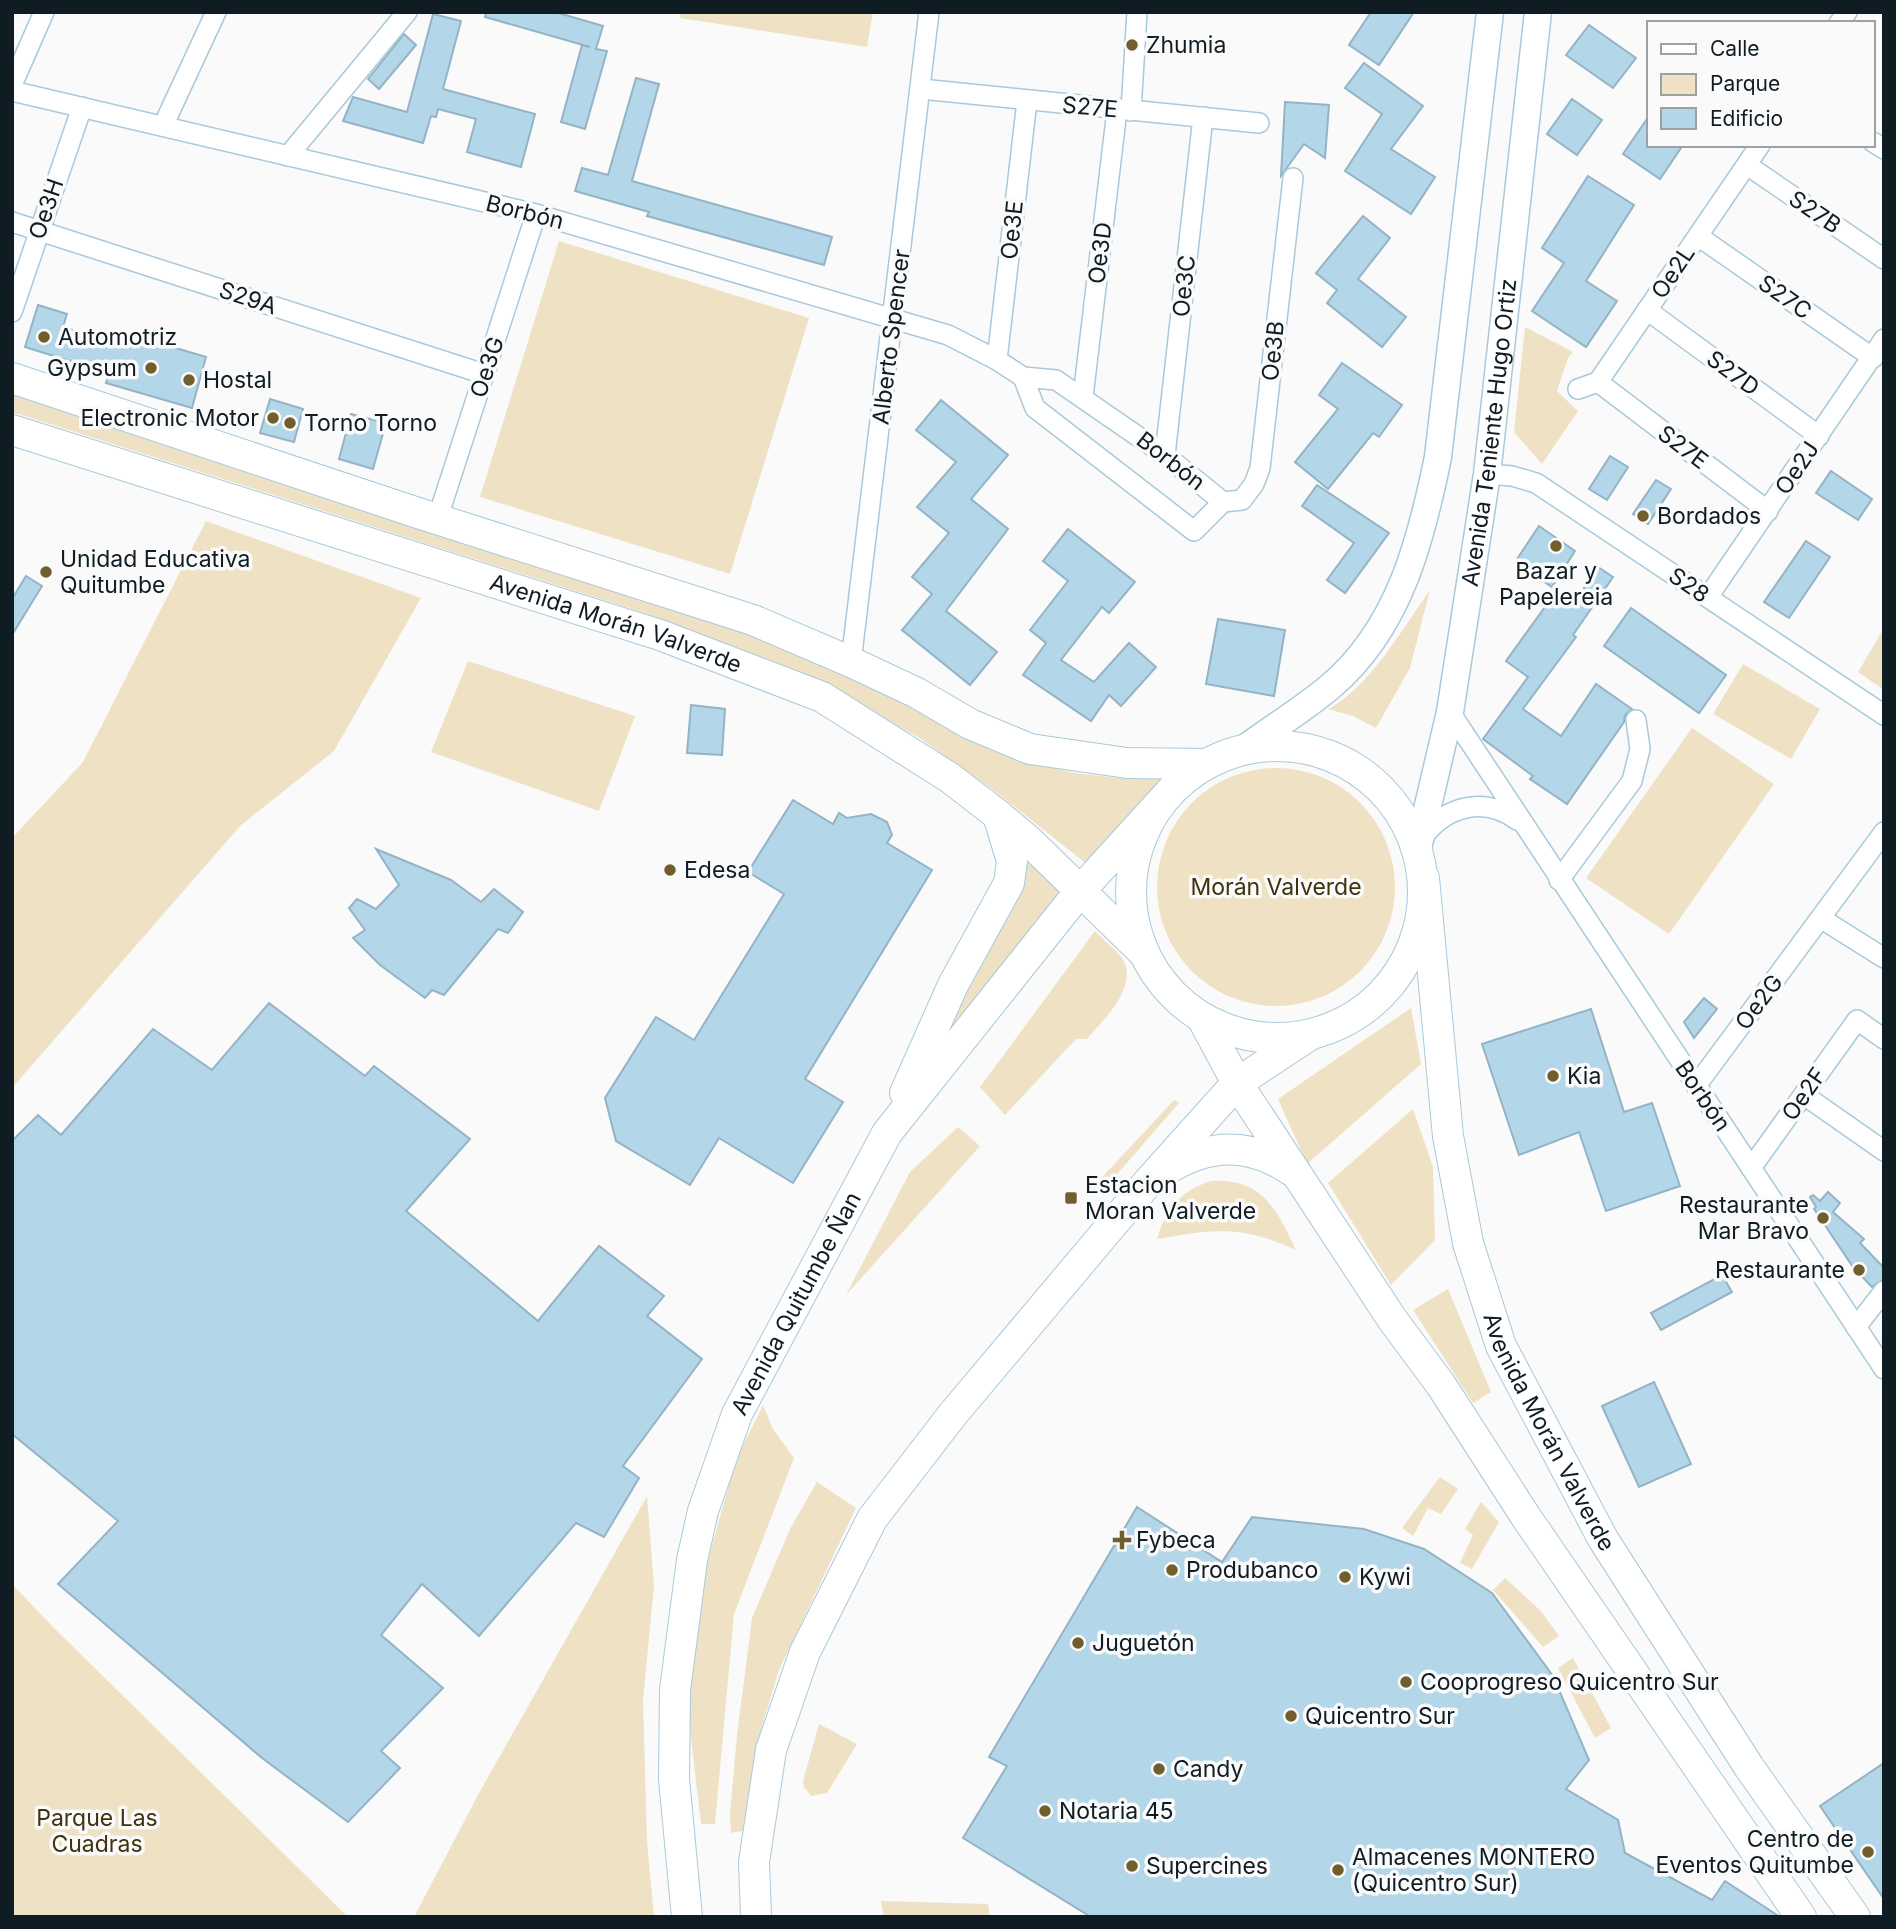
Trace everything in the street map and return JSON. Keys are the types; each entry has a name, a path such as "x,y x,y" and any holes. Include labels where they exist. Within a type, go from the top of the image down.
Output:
{"main road":[{"path":"1310,1035 1273,1038 1236,1032 1202,1017 1166,987 1144,954 1131,912 1132,868 1146,827 1171,791 1207,764 1244,749 1332,686 1355,661 1390,611 1405,584 1420,537 1438,457 1490,12"},
{"name":"Avenida Teniente Hugo Ortiz","path":"1420,843 1450,712 1487,474 1538,12"},
{"name":"Avenida Morán Valverde","path":"12,378 437,520 753,620 851,662 917,693 970,724 1030,749 1127,763 1207,764"},
{"name":"Avenida Morán Valverde","path":"12,429 742,664 822,697 950,778 998,815 1144,954"},
{"path":"756,1917 754,1862 771,1749 805,1652 872,1519 940,1429 1149,1181 1237,1083 1310,1035 1349,1020 1383,994 1401,968 1422,920 1424,878 1420,843 1387,795 1366,776 1330,755 1290,746 1244,749"},
{"name":"Avenida Quitumbe Ñan","path":"687,1917 674,1779 675,1690 692,1560 703,1511 737,1414 887,1133 1080,891 1171,791"},
{"path":"887,1133 953,985 1009,883 1012,861 998,815"},
{"name":"Avenida Morán Valverde","path":"1424,878 1448,1136 1468,1243 1501,1346 1603,1539 1749,1767 1855,1917"},
{"path":"1202,1017 1237,1083 1392,1319 1441,1385 1525,1517 1801,1917"},
{"path":"1149,1181 1197,1153 1222,1148 1248,1149 1273,1158 1295,1173"}],"street":[{"path":"12,85 44,12"},
{"path":"163,126 216,12"},
{"path":"288,156 407,12"},
{"name":"Alberto Spencer","path":"851,662 929,12"},
{"name":"Oe3D","path":"1083,397 1137,12"},
{"name":"S27E","path":"921,89 1258,123"},
{"name":"Borbón","path":"12,91 536,214 948,335 998,360 1023,377 1056,380 1165,455 1223,502 1194,531 1035,408 1023,377"},
{"name":"Oe3E","path":"998,360 1027,101"},
{"name":"Oe3H","path":"12,312 82,107"},
{"name":"Oe3C","path":"1165,455 1203,117"},
{"name":"Oe2L","path":"1598,382 1759,147"},
{"name":"S27B","path":"1747,165 1884,259"},
{"name":"Oe3B","path":"1223,502 1242,500 1254,484 1260,468 1293,178"},
{"name":"Oe3G","path":"437,520 536,214"},
{"name":"S29A","path":"12,222 484,374"},
{"name":"S27C","path":"1698,236 1872,358"},
{"name":"S27D","path":"1647,310 1819,436"},
{"name":"Oe2J","path":"1708,597 1884,339"},
{"path":"1578,388 1598,382"},
{"name":"S27E","path":"1598,382 1768,511"},
{"name":"S28","path":"1487,474 1512,476 1536,483 1884,715"},
{"name":"Borbón","path":"1450,712 1884,1369"},
{"path":"1559,880 1632,781 1640,749 1636,720"},
{"path":"1420,843 1441,817 1467,807 1496,808 1521,823"},
{"name":"Oe2G","path":"1696,1086 1884,832"},
{"path":"1822,919 1884,958"},
{"name":"Oe2F","path":"1751,1168 1857,1020 1884,1039"},
{"path":"1804,1095 1884,1151"},
{"path":"1856,1327 1884,1291"}],"green space":[{"path":"681,12 873,12 867,47 680,18"},
{"path":"559,241 809,318 730,574 480,497"},
{"path":"1525,327 1573,352 1568,358 1557,391 1578,411 1542,464 1514,432"},
{"path":"12,393 798,650 1022,760 1074,773 1119,778 1165,778 1088,865 992,789 918,737 819,683 648,614 12,412"},
{"path":"206,521 421,598 334,751 240,826 12,1088 12,838 83,762"},
{"path":"1430,590 1410,668 1376,728 1353,716 1328,709 1357,687 1371,672"},
{"path":"1884,628 1884,690 1858,672"},
{"path":"468,661 635,716 599,811 431,752"},
{"path":"1743,664 1820,709 1791,759 1713,714"},
{"path":"1692,728 1774,784 1669,934 1586,878"},
{"name":"Morán Valverde","path":"1264,768 1288,768 1311,773 1332,782 1352,795 1368,811 1390,852 1395,887 1393,910 1386,933 1368,963 1352,979 1311,1001 1288,1006 1264,1006 1241,1001 1220,992 1200,979 1184,963 1162,922 1157,899 1157,875 1162,852 1171,831 1184,811 1200,795 1241,773"},
{"path":"1026,861 1064,893 928,1066"},
{"path":"1095,931 1122,958 1126,969 1123,991 1110,1012 1087,1039 1076,1039 1005,1115 980,1087"},
{"path":"1411,1008 1421,1064 1307,1164 1278,1099"},
{"path":"1174,1100 1179,1103 1099,1195 1093,1187"},
{"path":"1413,1109 1433,1167 1435,1240 1391,1285 1328,1183"},
{"path":"958,1127 980,1146 846,1295 910,1172"},
{"path":"1211,1181 1229,1181 1243,1185 1266,1199 1282,1222 1296,1250 1260,1236 1228,1231 1157,1239 1176,1202 1191,1190"},
{"path":"1448,1289 1491,1392 1473,1403 1413,1310"},
{"path":"763,1405 773,1429 794,1458 734,1614 715,1824 701,1824 686,1695 695,1606 736,1460"},
{"path":"1440,1477 1458,1489 1441,1514 1428,1508 1413,1536 1402,1528"},
{"path":"817,1482 856,1508 779,1670 760,1733 747,1830 731,1833 730,1814 737,1735 752,1618 790,1529"},
{"path":"647,1496 654,1586 643,1700 647,1841 654,1917 414,1917 479,1793"},
{"path":"1481,1502 1499,1522 1472,1569 1460,1563 1473,1535 1465,1529"},
{"path":"1505,1578 1541,1611 1559,1636 1543,1647 1493,1590"},
{"name":"Parque Las Cuadras","path":"12,1584 53,1627 348,1917 12,1917"},
{"path":"1573,1658 1611,1728 1595,1738 1558,1668"},
{"path":"819,1724 857,1744 827,1793 811,1796 803,1781"},
{"path":"881,1901 988,1904 990,1917 884,1917"}],"building":[{"path":"486,12 555,12 603,26 596,49 607,51 585,129 561,122 582,45 590,47 485,17"},
{"path":"1371,12 1414,12 1379,65 1349,45"},
{"path":"433,14 461,21 443,89 535,114 521,167 467,152 476,119 438,109 436,117 431,116 423,143 343,121 353,97 407,112"},
{"path":"1589,25 1636,58 1613,88 1566,55"},
{"path":"404,34 416,45 379,89 368,79"},
{"path":"1364,63 1423,106 1391,149 1435,177 1411,214 1345,171 1382,114 1345,88"},
{"path":"636,78 659,84 632,181 832,237 824,265 647,216 649,212 575,191 582,168 608,175"},
{"path":"1572,99 1602,120 1577,155 1547,134"},
{"path":"1285,102 1329,105 1325,158 1304,144 1281,176"},
{"path":"1647,119 1647,147 1682,147 1660,179 1623,154"},
{"path":"1588,176 1634,205 1586,281 1617,301 1586,347 1532,311 1564,263 1542,248"},
{"path":"1363,216 1390,238 1358,279 1406,317 1382,347 1327,303 1337,290 1316,273"},
{"path":"38,305 67,314 63,327 108,341 109,337 140,346 142,338 206,357 192,408 106,383 109,373 25,347"},
{"path":"1342,363 1402,405 1379,437 1373,433 1328,489 1295,462 1338,409 1319,395"},
{"path":"270,399 303,409 294,442 260,433"},
{"path":"941,400 1008,455 971,499 1008,529 946,611 997,652 970,685 902,630 932,594 912,577 949,533 917,507 956,462 916,430"},
{"path":"351,414 386,423 373,469 339,459"},
{"path":"1610,456 1628,467 1607,500 1589,489"},
{"path":"1831,471 1872,499 1858,520 1816,493"},
{"path":"1656,480 1671,489 1648,524 1633,514"},
{"path":"1317,485 1389,533 1345,593 1327,580 1354,543 1302,506"},
{"path":"1539,526 1575,551 1552,587 1515,562"},
{"path":"1068,529 1135,582 1109,613 1102,607 1061,660 1094,682 1129,643 1156,667 1121,706 1109,695 1091,721 1023,675 1046,643 1030,630 1068,581 1043,561"},
{"path":"1806,541 1830,557 1789,618 1764,602"},
{"path":"1598,567 1613,577 1573,635 1576,637 1523,709 1561,736 1596,684 1632,709 1625,715 1624,722 1567,804 1530,779 1533,776 1483,739 1528,677 1506,661 1555,593 1573,605"},
{"path":"26,576 42,586 12,635 12,599"},
{"path":"1631,608 1726,675 1699,713 1604,646"},
{"path":"1218,619 1285,630 1274,696 1206,684"},
{"path":"691,705 725,709 722,755 687,753"},
{"path":"793,800 833,824 839,813 847,818 871,814 887,822 892,835 887,843 932,870 805,1079 843,1102 793,1183 719,1138 690,1185 616,1141 605,1098 656,1017 694,1040 784,894 748,872"},
{"path":"376,849 451,880 481,902 494,889 523,912 508,933 498,929 444,995 432,990 425,998 380,965 353,938 365,930 349,908 357,899 376,909 399,885"},
{"path":"1704,998 1717,1009 1694,1038 1684,1022"},
{"path":"269,1003 365,1076 374,1066 470,1139 406,1211 538,1321 599,1246 664,1296 647,1316 702,1359 623,1466 639,1478 604,1537 576,1523 479,1636 422,1584 381,1635 443,1688 381,1751 400,1768 348,1822 262,1758 58,1584 118,1521 12,1434 12,1141 38,1115 61,1135 153,1029 212,1070"},
{"name":"Kia","path":"1591,1009 1624,1112 1652,1103 1680,1186 1606,1211 1579,1132 1519,1155 1482,1044"},
{"path":"1828,1192 1840,1203 1833,1212 1864,1239 1860,1243 1884,1268 1884,1279 1872,1287 1853,1267 1814,1209 1816,1207 1810,1197 1813,1195 1820,1201"},
{"path":"1722,1275 1732,1292 1661,1330 1651,1313"},
{"path":"1654,1382 1691,1464 1639,1487 1602,1406"},
{"name":"Quicentro Sur","path":"1137,1507 1222,1562 1252,1517 1364,1529 1424,1549 1492,1593 1553,1676 1589,1760 1566,1789 1618,1820 1625,1853 1712,1900 1725,1881 1780,1917 1091,1917 963,1838 1007,1766 989,1757"},
{"name":"Centro de Eventos Quitumbe","path":"1884,1763 1884,1899 1820,1806"}],"place":[{"name":"Zhumia","path":"1132,45"},
{"name":"Automotriz","path":"44,337"},
{"name":"Gypsum","path":"151,368"},
{"name":"Hostal","path":"189,380"},
{"name":"Electronic Motor","path":"273,418"},
{"name":"Torno Torno","path":"290,423"},
{"name":"Bordados","path":"1643,516"},
{"name":"Bazar y Papelereia","path":"1556,546"},
{"name":"Unidad Educativa Quitumbe","path":"46,572"},
{"name":"Edesa","path":"670,870"},
{"name":"Kia","path":"1553,1076"},
{"name":"Estacion Moran Valverde","path":"1071,1198"},
{"name":"Restaurante Mar Bravo","path":"1823,1218"},
{"name":"Restaurante","path":"1859,1270"},
{"name":"Fybeca","path":"1122,1540"},
{"name":"Produbanco","path":"1172,1570"},
{"name":"Kywi","path":"1345,1577"},
{"name":"Juguetón","path":"1078,1643"},
{"name":"Cooprogreso Quicentro Sur","path":"1406,1682"},
{"name":"Quicentro Sur","path":"1291,1716"},
{"name":"Candy","path":"1159,1769"},
{"name":"Notaria 45","path":"1045,1811"},
{"name":"Centro de Eventos Quitumbe","path":"1868,1852"},
{"name":"Supercines","path":"1132,1866"},
{"name":"Almacenes MONTERO (Quicentro Sur)","path":"1338,1870"}]}
